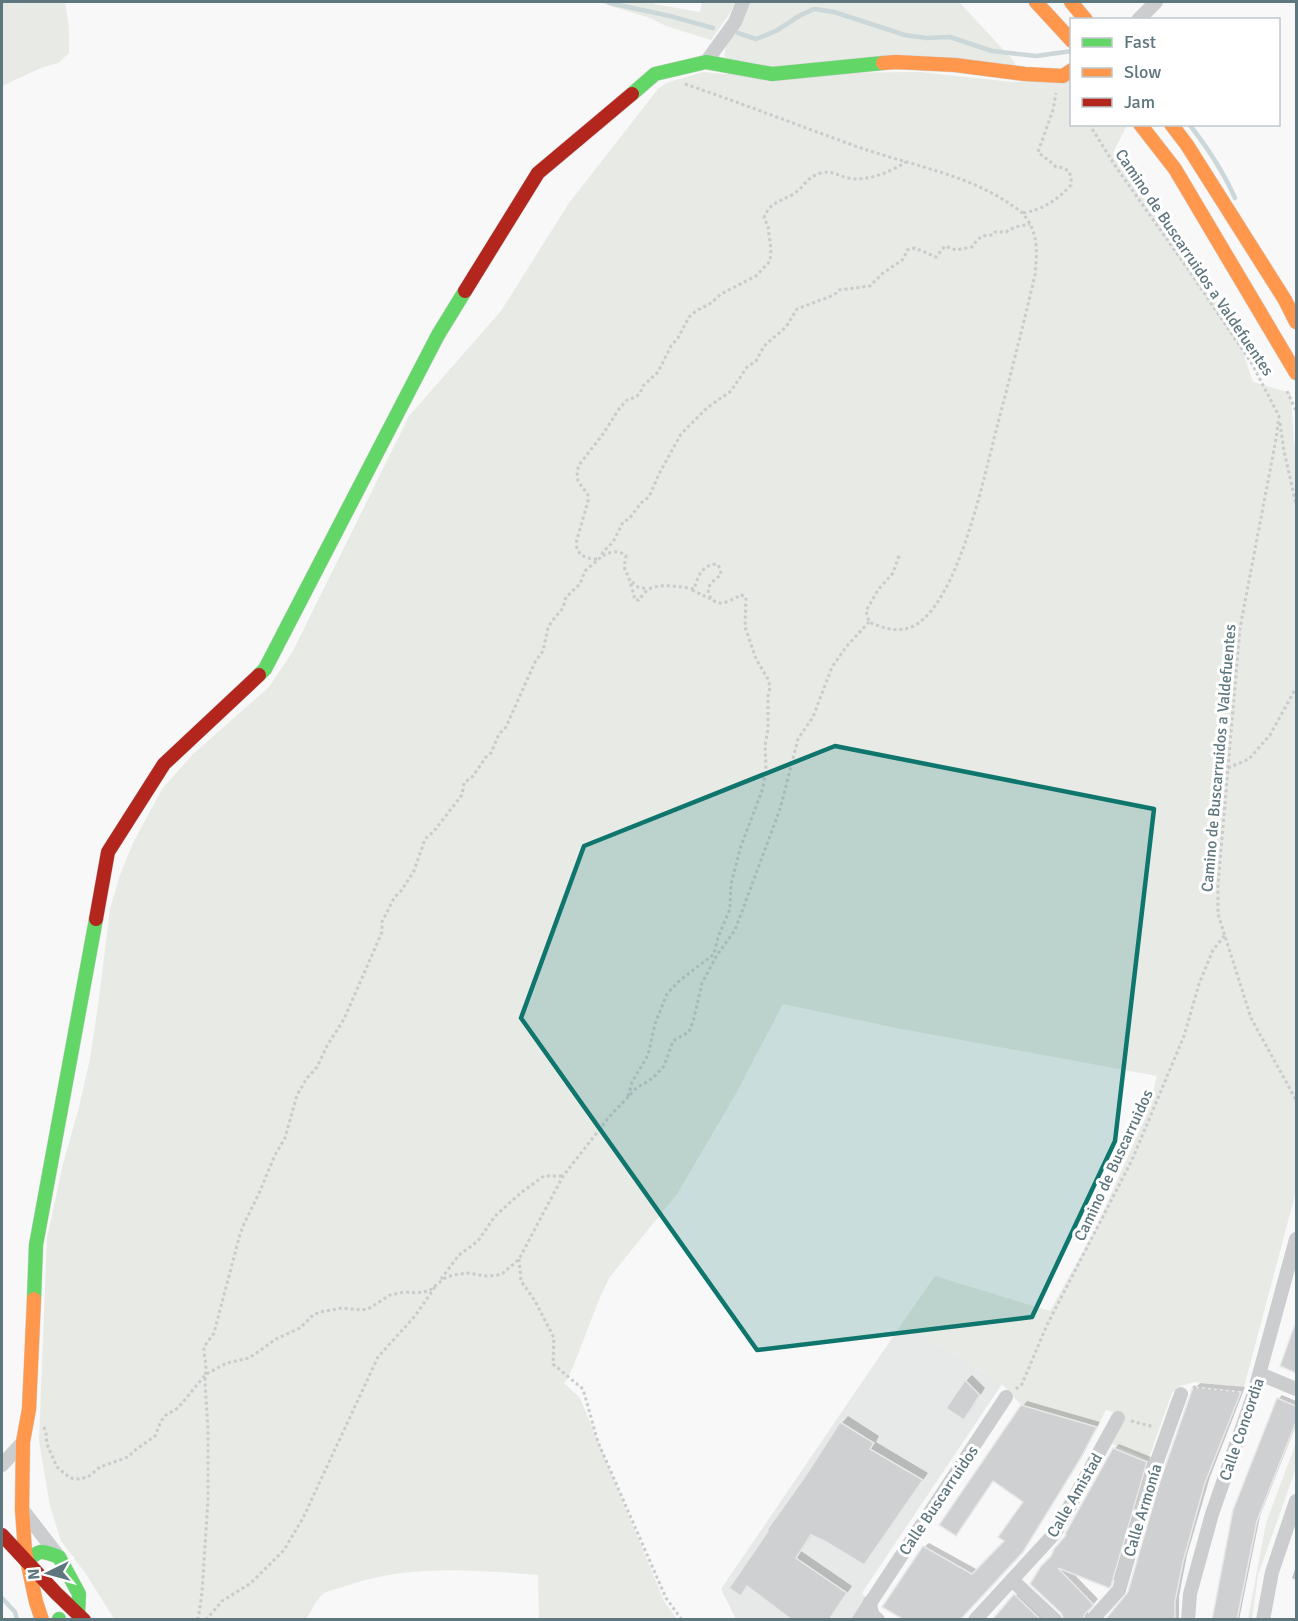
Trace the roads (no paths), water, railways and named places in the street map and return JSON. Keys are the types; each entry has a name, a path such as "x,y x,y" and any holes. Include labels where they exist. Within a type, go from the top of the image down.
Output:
{"main road":[{"path":"1037,2 1070,40"},
{"path":"1071,2 1084,18"},
{"path":"42,1620 25,1551 22,1509 23,1442 28,1412 36,1245 108,852 164,764 265,669 438,335 538,173 655,74 706,62 772,74 896,62 955,65 1025,74 1063,76 1070,71"},
{"path":"1142,126 1175,169 1296,373"},
{"path":"1173,126 1187,145 1285,300 1296,322"},
{"path":"2,1535 81,1617"},
{"path":"27,1562 35,1553 41,1551 59,1557 79,1594 81,1617"},
{"path":"56,1619 81,1617"}],"street":[{"path":"706,62 735,22 743,2"},
{"path":"1140,18 1156,2"},
{"name":"Calle Concordia","path":"1188,1620 1190,1594 1212,1514 1260,1374 1296,1239"},
{"path":"1260,1374 1296,1389"},
{"name":"Calle Armonía","path":"1092,1620 1119,1590 1150,1478 1181,1394"},
{"name":"Calle Buscarruidos","path":"859,1620 1006,1397"},
{"name":"Calle Amistad","path":"975,1620 1056,1533 1118,1418"},
{"path":"2,1465 23,1442"},
{"path":"1263,1620 1272,1572 1296,1501"},
{"path":"22,1509 59,1557"},
{"path":"1012,1580 1055,1620"},
{"path":"870,1602 871,1611 878,1620"}],"waterway":[{"path":"608,2 713,28"},
{"path":"738,33 756,39 776,31 814,9 834,12 905,35 926,38 950,37 992,51 1036,56 1070,51"},
{"path":"1191,126 1214,160 1235,198"},
{"path":"2,1598 15,1612 17,1620"}]}
